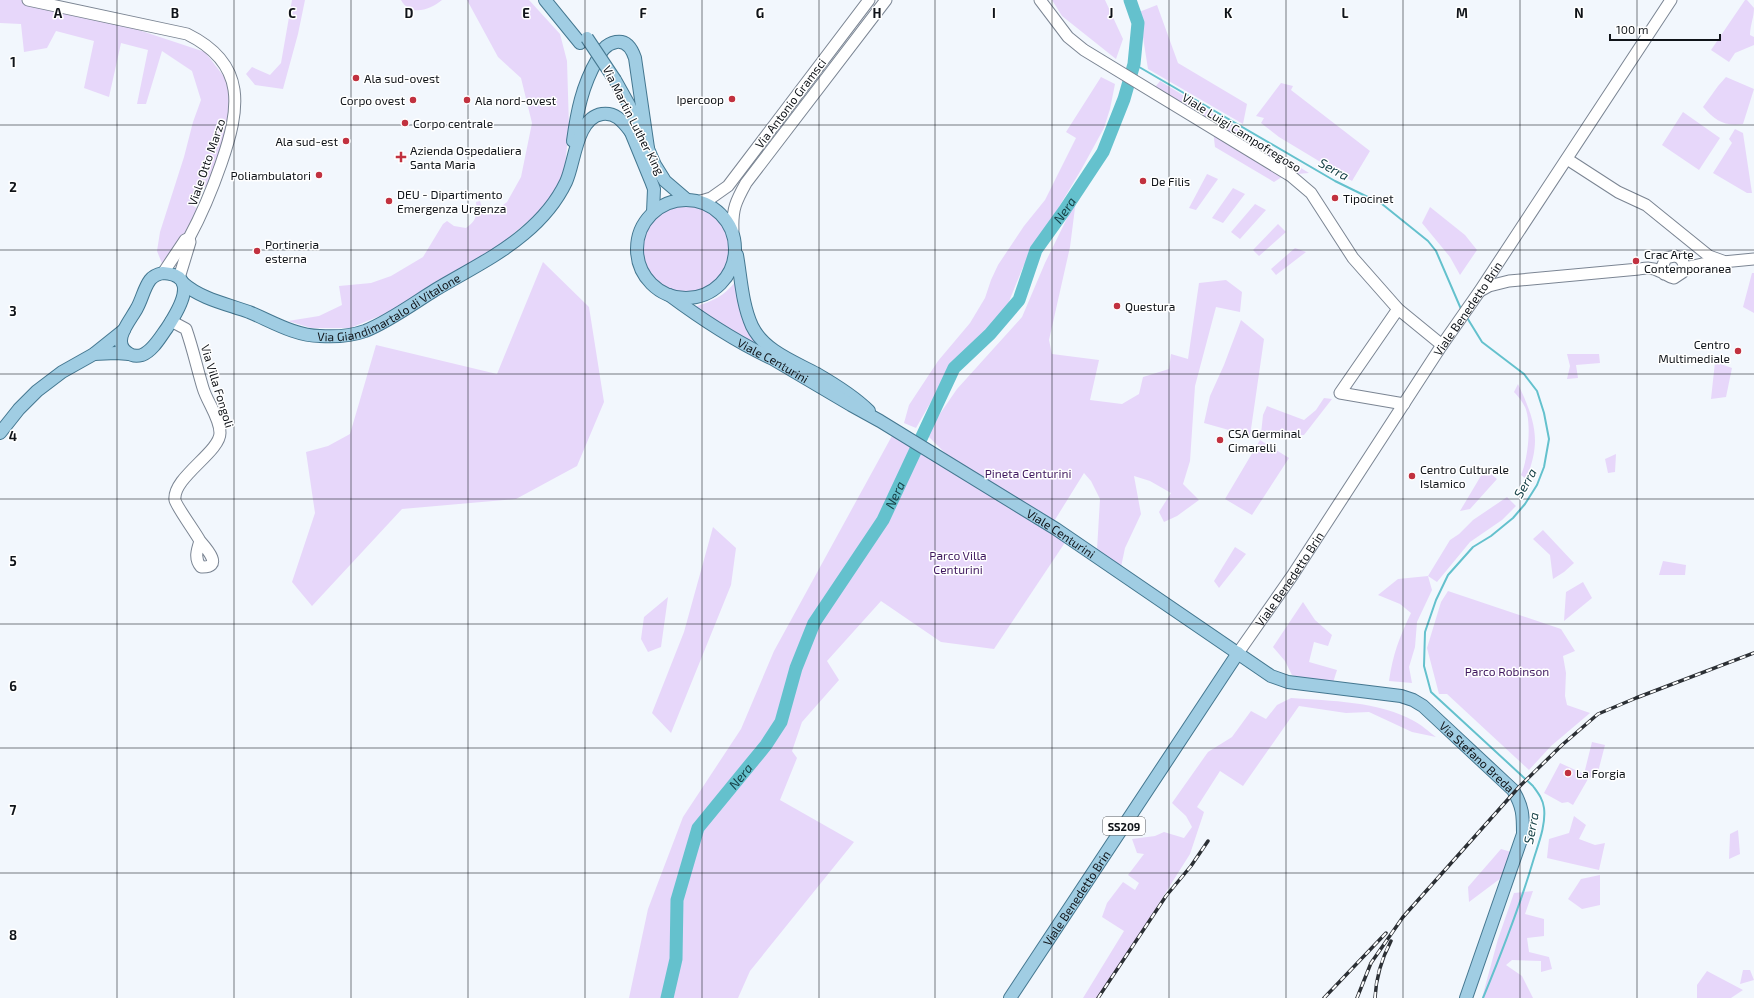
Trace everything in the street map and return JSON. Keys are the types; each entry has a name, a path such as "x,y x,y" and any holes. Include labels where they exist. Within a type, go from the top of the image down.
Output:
{"main road":[{"name":"Via Martin Luther King","path":"545,0 583,41"},
{"name":"Via Martin Luther King","path":"556,0 612,82 648,148 655,165 665,181 686,199"},
{"path":"556,201 573,144 582,92 588,75 604,48 611,43 619,42 626,44 632,49 635,58 648,148"},
{"name":"Via Martin Luther King","path":"612,82 654,189 655,205 653,212"},
{"path":"556,201 570,171 582,130 590,119 597,115 613,115 621,119 631,132"},
{"path":"686,199 701,201 714,207 725,217 732,230 736,247 734,263 727,278 715,289 700,296 690,298 669,295 652,285 644,274 638,261 637,247 639,234 645,222 653,212 663,205 674,200 686,199"},
{"name":"Via Giandimartalo di Vitalone","path":"163,273 173,275 202,295 287,328 318,336 341,336 364,331 396,314 500,251 538,222 556,201"},
{"name":"Viale Centurini","path":"736,247 746,311 753,328 764,342 779,354 856,398 880,421"},
{"path":"130,354 124,350 121,341 124,330 136,310 150,280 156,275 163,273"},
{"path":"94,354 116,353 138,356 145,354 157,342 183,300 184,288 181,280"},
{"path":"183,300 202,295"},
{"name":"Viale Centurini","path":"669,295 687,308 760,353 773,359 851,406 880,421 1056,530 1238,653"},
{"path":"0,433 19,409 37,391 62,372 94,354 124,330"},
{"name":"Viale Benedetto Brin","path":"1010,998 1238,653"},
{"name":"Via Stefano Breda","path":"1238,653 1271,676 1280,680 1401,696 1412,700 1423,706 1513,790 1520,803 1523,814 1523,834 1466,998"}],"street":[{"name":"Viale Otto Marzo","path":"28,0 186,34 207,45 226,66 234,91 236,112 233,126 204,208 189,238 185,240 163,273"},
{"name":"Via Antonio Gramsci","path":"701,201 711,198 728,186 870,0"},
{"name":"Via Antonio Gramsci","path":"732,230 732,214 736,202 746,183 886,0"},
{"name":"Viale Luigi Campofregoso","path":"1040,0 1068,37 1084,50 1291,176 1311,193 1353,258 1398,309 1442,344"},
{"name":"Viale Benedetto Brin","path":"1238,653 1292,576 1442,344 1479,292 1671,0"},
{"path":"1567,159 1618,192 1646,205 1709,256 1723,261"},
{"name":"Viale Otto Marzo","path":"181,280 190,242 189,238"},
{"path":"1650,268 1668,257 1675,256 1684,265 1754,258"},
{"path":"1664,260 1662,267 1664,274"},
{"path":"1479,292 1489,286 1509,281 1639,268 1650,268 1670,278 1680,275 1684,265"},
{"path":"1398,309 1340,393 1404,404"},
{"name":"Via Villa Fongoli","path":"171,321 186,329 193,348 203,389 218,425 220,435 216,442 194,466 175,493 175,501 200,541"}],"green space":[{"path":"0,0 48,0 205,52 225,78 234,108 226,140 208,185 199,190 193,206 199,209 196,218 163,266 157,251 160,232 201,100 192,71 162,51 146,104 137,104 148,50 121,43 109,97 84,88 94,41 56,31 47,48 24,52 21,24 0,23"},
{"path":"292,0 305,0 298,34 283,89 255,85 246,74 252,67 270,75 281,63"},
{"path":"401,0 442,0 432,7 415,10 410,9"},
{"path":"467,0 529,0 560,34 567,61 569,127 564,176 541,210 478,264 417,301 350,328 311,328 288,321 319,316 342,305 339,286 371,283 391,276 423,257 443,224 447,221 454,226 466,228 476,217 476,202 480,201 484,215 493,213 507,202 521,177 532,123 521,78 498,57"},
{"path":"1052,0 1105,0 1123,39 1116,59 1062,16"},
{"path":"1745,0 1747,0 1754,8 1750,35 1754,37 1754,45 1735,53 1729,62 1711,50"},
{"path":"1157,5 1178,63 1247,104 1243,124 1148,69 1139,12"},
{"path":"1101,77 1115,84 1110,109 1104,128 1081,170 1023,267 1004,314 948,372 916,428 904,423 909,405 938,361 970,323 985,298 998,265 1024,226 1045,200 1076,138 1066,132"},
{"path":"1726,77 1754,89 1743,124 1720,122 1703,107"},
{"path":"1160,81 1309,173 1285,175 1274,182 1215,147 1213,130 1149,95"},
{"path":"1281,83 1293,86 1291,90 1370,151 1352,181 1279,137 1261,123 1264,118 1256,116"},
{"path":"1683,112 1720,138 1699,170 1662,145"},
{"path":"1735,129 1743,133 1752,193 1747,193 1713,173 1732,143 1729,139"},
{"path":"1207,174 1218,179 1196,210 1189,208"},
{"path":"1233,188 1245,194 1223,223 1212,218"},
{"name":"Pineta Centurini","path":"1076,200 1070,247 1049,340 1052,354 1099,360 1090,400 1122,404 1139,394 1143,377 1169,369 1171,354 1188,359 1199,283 1226,280 1242,292 1240,312 1216,307 1195,386 1190,461 1183,484 1199,500 1177,516 1164,522 1159,512 1171,493 1150,481 1134,476 1141,514 1125,548 1121,567 1097,550 1100,499 1091,481 1084,473 1053,523 951,459 926,434 957,389 1022,317 1045,263"},
{"path":"687,204 704,208 718,217 727,231 731,248 727,265 718,279 704,288 687,292 670,288 656,279 647,265 643,248 647,231 656,217 670,208"},
{"path":"1255,204 1266,210 1240,239 1231,232"},
{"path":"1430,207 1465,235 1477,250 1460,275 1450,257 1422,223"},
{"path":"1278,224 1286,232 1259,256 1253,250"},
{"path":"1295,248 1306,252 1276,275 1271,269"},
{"path":"543,262 589,307 604,402 577,466 516,499 402,509 312,606 292,582 315,513 306,452 328,446 350,434 376,345 497,374"},
{"path":"1752,273 1754,273 1754,313 1743,307"},
{"path":"736,281 743,316 749,331 760,347 694,307 717,298 727,291"},
{"path":"1241,320 1264,339 1250,436 1204,423 1210,396 1224,365"},
{"path":"1567,354 1599,354 1600,363 1576,365 1578,378 1567,379 1570,366"},
{"path":"1715,362 1732,368 1726,397 1711,399"},
{"path":"1518,384 1529,409 1535,442 1534,453 1526,479 1521,475 1526,460 1529,431 1525,407 1514,392"},
{"path":"1324,398 1332,399 1304,435 1261,434 1263,415 1267,406 1304,420 1316,410"},
{"name":"Parco Villa Centurini","path":"893,434 1066,541 994,649 941,642 881,601 827,661 839,680 802,722 792,751 797,758 780,800 854,842 750,971 738,998 629,998 648,909 683,817 741,729 774,651"},
{"path":"1260,440 1289,458 1252,515 1225,499"},
{"path":"1616,454 1615,472 1608,473 1605,459"},
{"path":"1485,469 1497,479 1470,509 1460,511"},
{"path":"1507,497 1516,506 1502,520 1470,542 1437,582 1428,576 1450,540 1459,534 1473,520"},
{"path":"713,527 736,548 731,585 671,733 652,713 684,632"},
{"path":"1543,530 1574,563 1553,579 1550,555 1533,539"},
{"path":"1235,547 1246,554 1219,588 1214,581"},
{"path":"1663,561 1686,565 1685,575 1659,575"},
{"path":"1428,576 1432,590 1417,622 1415,647 1409,667 1412,683 1389,681 1392,662 1397,646 1411,613 1400,604 1378,595 1398,579"},
{"path":"1583,582 1592,598 1564,621 1566,592"},
{"name":"Parco Robinson","path":"1448,591 1561,629 1575,651 1563,656 1566,673 1565,696 1567,705 1590,713 1551,746 1529,770 1447,694 1439,694 1427,648 1441,602"},
{"path":"668,597 661,647 648,652 641,639 644,617"},
{"path":"1303,602 1315,620 1332,635 1328,646 1314,642 1309,662 1337,670 1331,689 1292,675 1285,661 1273,647"},
{"path":"1291,698 1338,701 1386,709 1414,721 1436,737 1412,732 1369,712 1346,713 1299,706 1243,786 1220,771 1197,807 1204,812 1190,854 1099,998 1083,998 1124,931 1102,917 1107,903 1123,882 1135,890 1139,883 1128,875 1144,854 1137,853 1132,839 1155,836 1164,832 1184,838 1192,827 1186,816 1172,803 1208,752 1232,737 1251,711 1266,719 1277,705"},
{"name":"La Forgia","path":"1592,742 1605,745 1598,772 1588,779 1573,805 1568,802 1562,803 1544,793 1560,763 1584,774"},
{"path":"1574,816 1586,825 1579,839 1595,845 1605,843 1599,870 1547,858 1549,839 1569,833"},
{"path":"1738,830 1740,854 1729,859 1730,834"},
{"path":"1501,849 1511,852 1501,878 1469,902 1468,887"},
{"path":"1600,875 1600,905 1582,909 1568,899 1581,879"},
{"path":"1533,891 1525,914 1544,919 1544,936 1527,938 1529,952 1549,957 1552,969 1541,972 1541,961 1512,960 1506,965 1522,976 1533,998 1482,998 1498,939 1514,893"},
{"path":"1743,970 1750,970 1754,980 1740,984"},
{"path":"1707,971 1743,990 1731,998 1697,998 1697,985"}],"waterway":[{"name":"Nera","path":"667,998 676,959 677,900 698,828 766,745 781,722 796,668 814,623 883,520 954,368 990,334 1019,300 1036,250 1103,152 1124,99 1134,64 1138,23 1130,0"},
{"name":"Serra","path":"1134,64 1335,181 1382,204 1428,241 1436,251 1461,309"},
{"name":"Serra","path":"1466,316 1482,342 1524,374 1537,391 1544,413 1549,439 1544,467 1537,485 1525,504 1513,518 1491,536 1473,547 1448,575 1436,600 1425,632 1424,666 1431,692 1533,786 1541,799 1544,808 1542,833 1529,876 1483,998"}],"railway":[{"path":"1357,998 1371,963 1403,917 1519,787 1562,745 1598,714 1754,653"},
{"path":"1098,998 1166,896 1191,866 1208,841"},
{"path":"1324,998 1386,933"},
{"path":"1375,998 1380,969 1384,955 1391,941"}],"place":[{"name":"Ala sud-ovest","path":"356,78"},
{"name":"Ipercoop","path":"732,99"},
{"name":"Corpo ovest","path":"413,100"},
{"name":"Ala nord-ovest","path":"467,100"},
{"name":"Corpo centrale","path":"405,123"},
{"name":"Ala sud-est","path":"346,141"},
{"name":"Azienda Ospedaliera Santa Maria","path":"401,157"},
{"name":"Poliambulatori","path":"319,175"},
{"name":"De Filis","path":"1143,181"},
{"name":"Tipocinet","path":"1335,198"},
{"name":"DEU - Dipartimento Emergenza Urgenza","path":"389,201"},
{"name":"Portineria esterna","path":"257,251"},
{"name":"Crac Arte Contemporanea","path":"1636,261"},
{"name":"Questura","path":"1117,306"},
{"name":"Centro Multimediale","path":"1738,351"},
{"name":"CSA Germinal Cimarelli","path":"1220,440"},
{"name":"Centro Culturale Islamico","path":"1412,476"},
{"name":"La Forgia","path":"1568,773"}]}
